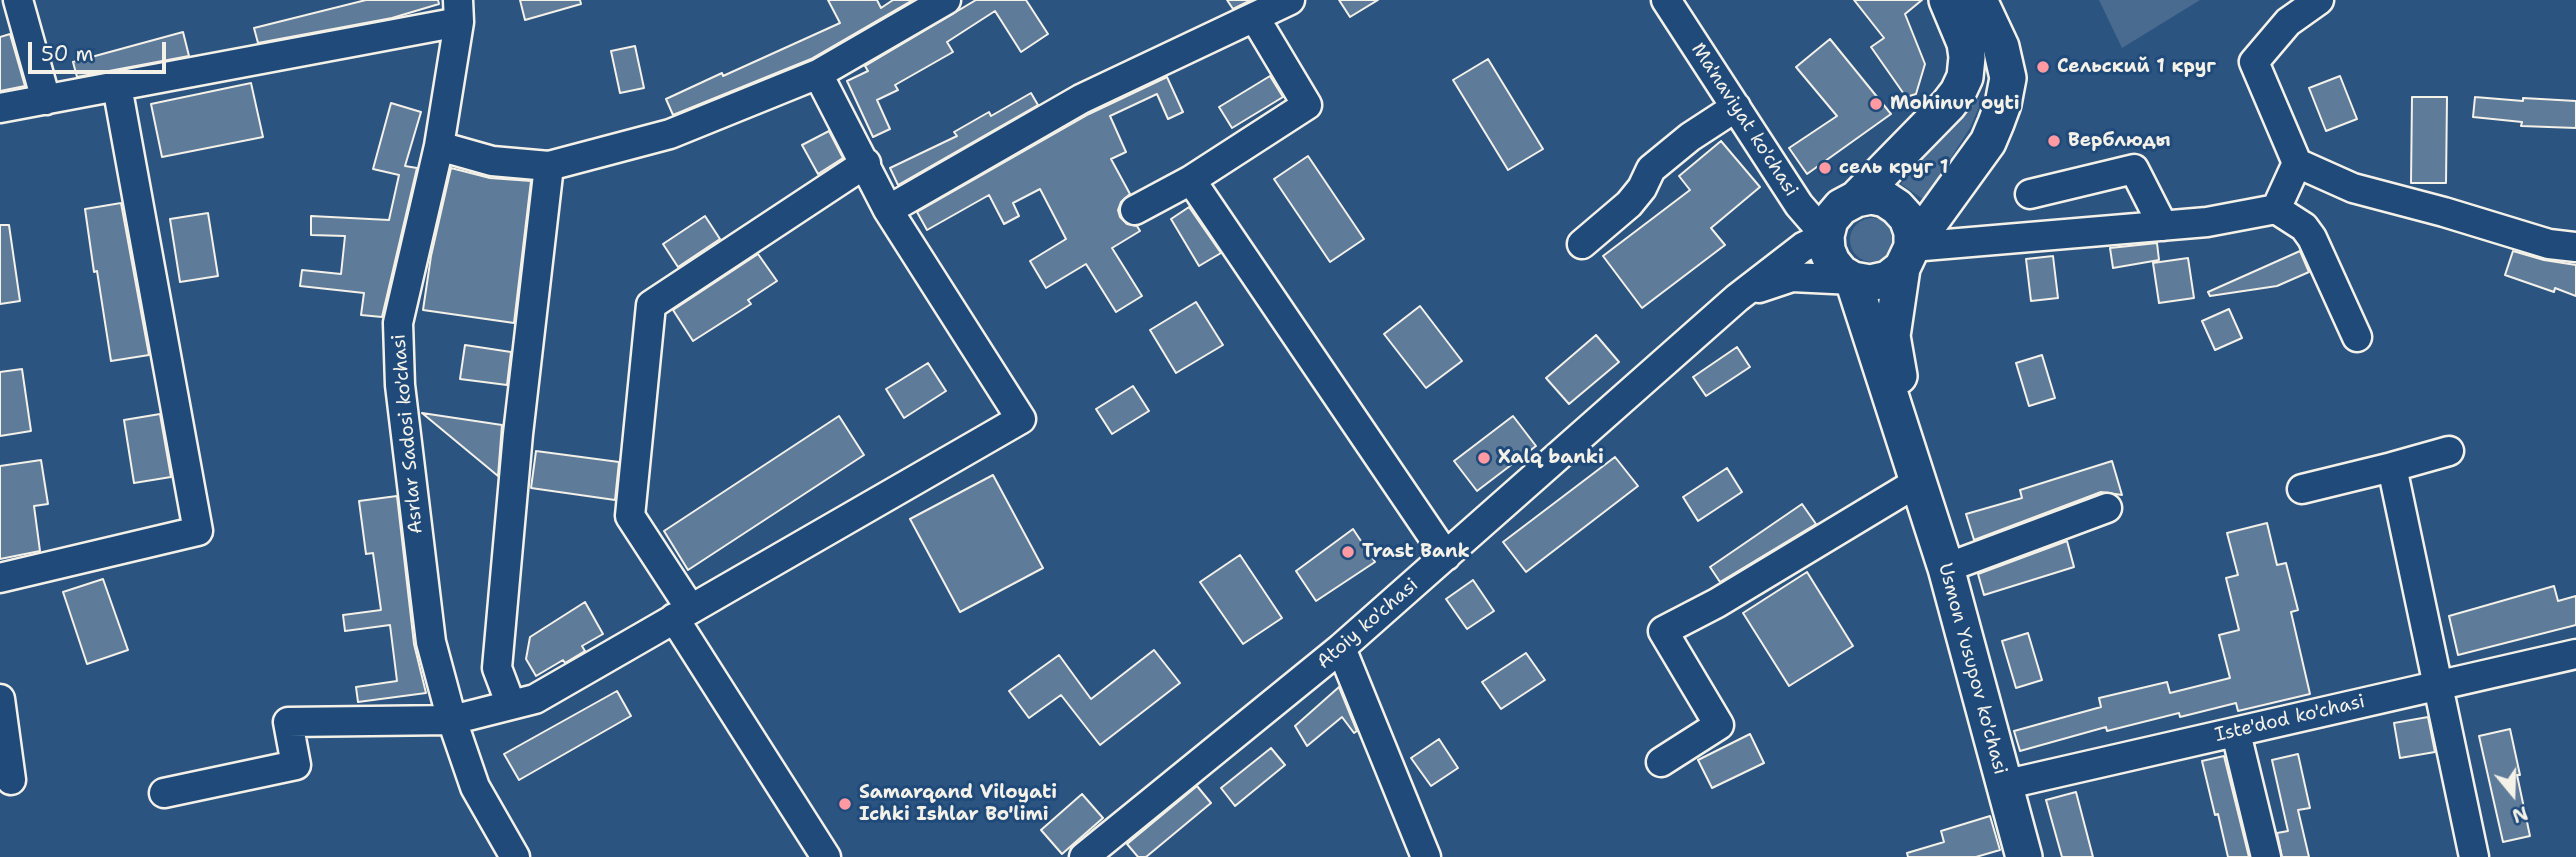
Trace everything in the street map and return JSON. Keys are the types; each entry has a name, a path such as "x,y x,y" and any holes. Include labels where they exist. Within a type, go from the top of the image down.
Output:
{"main road":[{"path":"1955,15 1967,57 1967,67 1958,92 1856,199 1841,207 1830,220 1826,236 1827,250 1841,273 1853,280 1870,283 1888,279 1907,257 1988,142 2003,104 2008,78 2005,62 1979,0"},
{"path":"1856,199 1885,199 1907,218 1912,232 1907,257"},
{"name":"Usmon Yusupov ko'chasi","path":"1907,257 1892,336 1916,483"},
{"name":"Usmon Yusupov ko'chasi","path":"1853,280 1945,568 2024,857"}],"street":[{"path":"18,0 46,100"},
{"path":"439,146 492,161 549,166 670,134 818,74 946,0"},
{"name":"Ma'naviyat ko'chasi","path":"1666,0 1799,205 1826,236"},
{"path":"2319,0 2288,22 2254,62 2297,163 2353,188 2549,244 2576,247"},
{"path":"888,210 1081,99 1274,7 1307,105 1191,180 1135,210"},
{"path":"0,108 117,86 458,11"},
{"name":"Asrlar Sadosi ko'chasi","path":"458,11 439,146 398,323 400,385 431,642 452,720 475,787 515,857"},
{"path":"164,793 296,765 288,722 452,720 535,699 1021,419 888,210 818,74"},
{"path":"0,578 198,531 117,86"},
{"path":"1581,244 1629,204 1642,188 1651,169 1689,137 1736,107"},
{"path":"826,857 682,613 630,516 651,305 866,163"},
{"path":"2276,209 2297,163"},
{"path":"510,705 497,668 518,433 549,166"},
{"path":"2030,194 2134,169 2163,226"},
{"path":"1191,180 1446,556"},
{"path":"1907,257 2207,222 2276,209 2304,227 2312,238 2357,337"},
{"name":"Atoiy ko'chasi","path":"1084,857 1341,648 1737,298 1802,247 1826,236"},
{"name":"Atoiy ko'chasi","path":"1737,298 1792,277 1853,280"},
{"path":"2302,489 2449,451"},
{"path":"2392,467 2474,857"},
{"path":"1661,762 1718,725 1663,631 1717,603 1916,483"},
{"path":"1945,568 2107,508"},
{"path":"1341,648 1426,857"},
{"name":"Iste'dod ko'chasi","path":"2003,785 2576,654"},
{"path":"0,699 11,780"},
{"path":"2236,733 2266,857"}],"shaded area":[{"path":"2099,0 2200,0 2122,48"},
{"path":"1974,96 1981,102 1970,128 1924,200 1901,184"},
{"path":"1872,218 1881,219 1888,224 1893,231 1893,249 1888,256 1881,261 1872,262 1863,261 1856,256 1851,249 1850,240 1851,231 1856,224 1863,219"}],"building":[{"path":"366,0 438,0 439,4 392,18 258,43 254,28"},
{"path":"520,0 580,0 581,4 525,20"},
{"path":"828,0 877,0 881,8 893,0 913,0 811,59 673,115 666,99 840,23"},
{"path":"976,0 1026,0 1048,34 1021,52 995,11 947,42 953,52 895,85 898,90 877,100 890,129 873,137 847,81 868,71 865,66"},
{"path":"1227,0 1251,0 1233,9"},
{"path":"1339,0 1378,0 1350,17"},
{"path":"1854,0 1922,0 1905,14 1925,64 1916,94 1906,97 1871,47 1884,38"},
{"path":"183,32 189,56 77,77 73,62"},
{"path":"10,34 25,86 0,91 0,37"},
{"path":"1830,39 1891,114 1807,174 1789,148 1837,116 1796,67"},
{"path":"635,46 644,88 620,93 611,51"},
{"path":"1488,59 1543,149 1508,170 1453,80"},
{"path":"1270,76 1283,97 1232,128 1219,107"},
{"path":"2340,76 2357,119 2326,131 2309,88"},
{"path":"1167,77 1183,112 1168,119 1157,94 1110,116 1126,152 1111,159 1130,194 1121,202 1118,210 1120,217 1127,224 1137,226 1140,231 1112,248 1142,296 1116,312 1086,264 1046,288 1030,261 1066,239 1040,189 1013,203 1019,216 1004,224 989,195 927,230 917,212 1089,114"},
{"path":"251,83 263,137 162,157 151,104"},
{"path":"1031,93 1038,105 898,185 890,168 957,136 954,132 989,112 991,116"},
{"path":"2412,97 2447,97 2446,183 2411,183"},
{"path":"2475,97 2576,101 2576,128 2521,126 2522,122 2473,117"},
{"path":"391,103 421,112 405,166 417,168 382,317 361,315 364,293 300,286 302,270 341,274 345,236 311,235 311,216 389,220 399,175 373,169"},
{"path":"829,131 843,158 818,174 802,145"},
{"path":"1721,141 1760,187 1711,228 1725,245 1642,308 1603,256 1690,190 1679,176"},
{"path":"1308,156 1364,239 1330,262 1274,179"},
{"path":"451,168 490,178 531,181 514,323 423,310 431,256"},
{"path":"121,203 149,355 111,361 85,209"},
{"path":"1189,207 1221,253 1199,266 1171,219"},
{"path":"208,213 218,276 180,282 170,219"},
{"path":"705,216 720,239 678,267 663,244"},
{"path":"0,225 9,225 20,301 0,304"},
{"path":"2157,243 2159,260 2113,268 2110,248"},
{"path":"2300,251 2309,272 2277,286 2210,296 2208,292"},
{"path":"2513,251 2576,265 2576,296 2555,288 2554,292 2505,275"},
{"path":"758,254 777,281 748,300 751,304 693,341 673,310"},
{"path":"2053,256 2058,298 2031,301 2026,259"},
{"path":"2188,258 2194,298 2159,303 2153,263"},
{"path":"1196,302 1223,345 1176,373 1150,330"},
{"path":"1420,306 1462,361 1426,388 1384,334"},
{"path":"2229,309 2242,338 2215,350 2202,321"},
{"path":"1596,335 1619,362 1569,404 1546,378"},
{"path":"465,345 511,352 507,385 460,379"},
{"path":"1737,347 1750,367 1706,396 1693,377"},
{"path":"2042,355 2055,398 2029,406 2016,363"},
{"path":"928,363 946,391 904,418 886,389"},
{"path":"22,369 31,431 0,436 0,372"},
{"path":"1133,386 1149,411 1112,434 1096,409"},
{"path":"422,413 502,425 498,476"},
{"path":"160,414 171,477 134,483 124,420"},
{"path":"839,416 864,455 688,570 664,531"},
{"path":"1513,416 1536,446 1477,491 1454,461"},
{"path":"536,451 619,462 615,500 531,488"},
{"path":"1615,457 1638,486 1526,572 1503,542"},
{"path":"41,460 48,504 34,506 40,551 0,559 0,466"},
{"path":"2112,461 2122,495 2101,492 1974,540 1966,514 2022,498 2020,490"},
{"path":"1727,468 1742,492 1698,521 1683,497"},
{"path":"993,475 1043,568 960,612 910,519"},
{"path":"397,496 414,644 426,693 358,702 356,687 397,681 390,625 345,631 343,615 381,610 373,553 366,554 359,501"},
{"path":"1802,504 1816,524 1720,582 1710,567"},
{"path":"2267,523 2277,565 2286,563 2298,610 2291,612 2310,694 2238,711 2236,703 2180,717 2179,713 2107,731 2106,727 2020,751 2014,731 2101,707 2099,698 2167,682 2170,693 2230,678 2219,635 2239,630 2226,578 2238,575 2227,533"},
{"path":"1353,529 1375,562 1316,601 1296,571"},
{"path":"2067,541 2074,567 1984,595 1978,574"},
{"path":"1240,555 1282,618 1243,644 1200,582"},
{"path":"1807,572 1853,646 1789,686 1743,613"},
{"path":"103,579 128,650 87,664 63,592"},
{"path":"1473,580 1494,611 1467,629 1446,599"},
{"path":"2554,586 2558,601 2576,596 2576,625 2458,655 2449,616"},
{"path":"585,602 603,634 582,646 585,651 536,676 526,659 530,637"},
{"path":"2028,633 2042,680 2016,688 2002,641"},
{"path":"1154,650 1180,683 1100,745 1061,695 1029,718 1009,691 1059,655 1091,699"},
{"path":"1526,653 1545,680 1501,709 1482,682"},
{"path":"1339,687 1357,731 1354,733 1342,717 1307,746 1295,726"},
{"path":"617,691 631,716 519,780 504,754"},
{"path":"2428,717 2435,752 2400,758 2394,723"},
{"path":"2510,729 2530,836 2503,842 2479,736"},
{"path":"1750,734 1764,763 1712,788 1698,760"},
{"path":"1439,739 1458,768 1431,786 1411,758"},
{"path":"1271,748 1285,765 1235,806 1221,788"},
{"path":"2298,754 2310,808 2298,810 2309,857 2282,857 2277,833 2288,831 2272,760"},
{"path":"2224,756 2249,857 2228,857 2218,814 2215,815 2202,761"},
{"path":"1197,786 1211,803 1146,857 1138,857 1127,844"},
{"path":"2076,792 2093,857 2062,857 2046,800"},
{"path":"1082,794 1103,818 1062,854 1041,830"},
{"path":"1990,816 2000,850 1976,857 1908,857 1907,853 1944,842 1941,831"}],"place":[{"name":"Сельский 1 круг","path":"2043,67"},
{"name":"Mohinur oyti","path":"1876,104"},
{"name":"Верблюды","path":"2054,141"},
{"name":"сель круг 1","path":"1825,168"},
{"name":"Xalq banki","path":"1484,458"},
{"name":"Trast Bank","path":"1348,552"},
{"name":"Samarqand Viloyati Ichki Ishlar Bo'limi","path":"845,804"}]}
